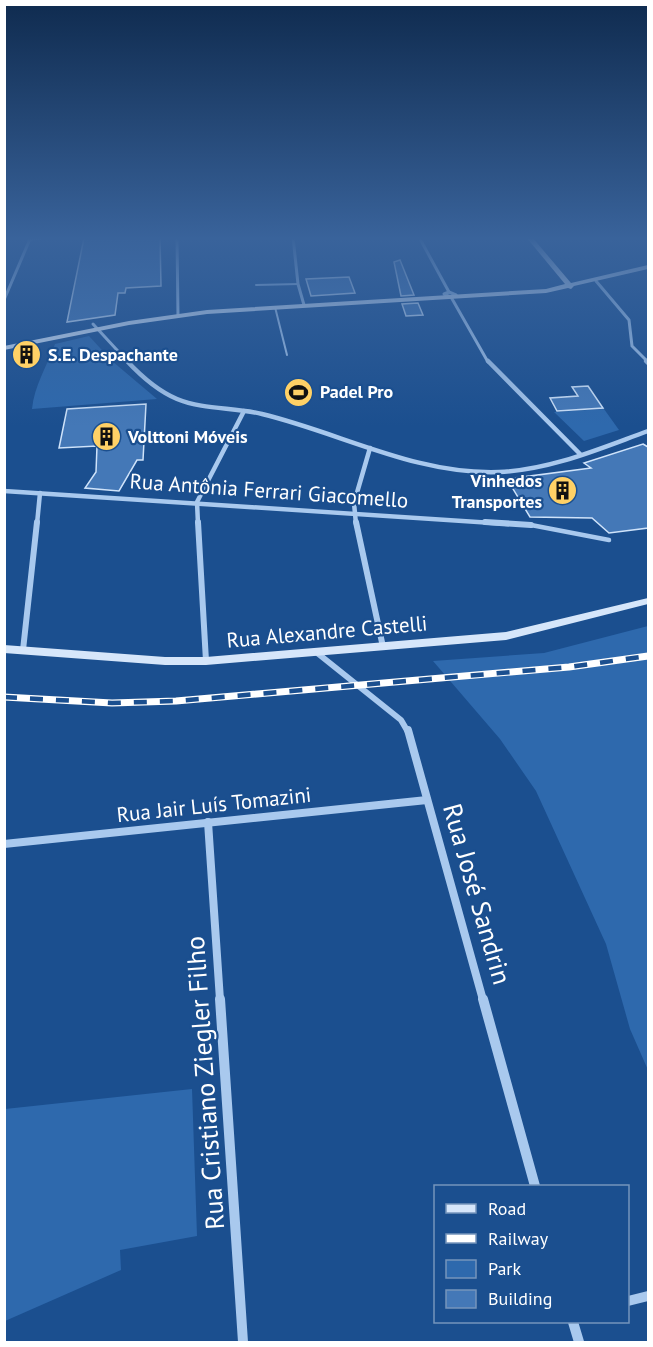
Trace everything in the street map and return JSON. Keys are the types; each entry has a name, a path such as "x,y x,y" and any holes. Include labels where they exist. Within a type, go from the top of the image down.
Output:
{"main road":[{"path":"4,341 177,313 343,300"},
{"path":"247,306 275,307 303,302"},
{"path":"4,348 95,326"},
{"name":"Rua Alexandre Castelli","path":"4,649 165,661 206,661 506,636 648,601"}],"street":[{"path":"177,300 177,313"},
{"path":"453,300 491,368 580,454"},
{"path":"612,300 629,320 632,346 648,363"},
{"path":"95,326 118,355 170,395 190,402 244,411 370,448 452,468 482,472 517,470 580,454 648,431"},
{"path":"206,661 197,502 244,411"},
{"path":"370,448 354,503 354,513 383,647"},
{"name":"Rua Antônia Ferrari Giacomello","path":"4,491 531,525"},
{"path":"23,650 40,493"},
{"name":"Rua José Sandrin","path":"316,652 333,668 402,720 407,728 535,1185"},
{"name":"Rua Jair Luís Tomazini","path":"4,844 428,800"},
{"name":"Rua Cristiano Ziegler Filho","path":"208,822 243,1342"},
{"path":"629,1301 648,1296"},
{"path":"573,1323 579,1342"}],"lane":[{"path":"275,307 287,355"},
{"path":"531,525 609,540"}],"green space":[{"path":"89,336 112,361 157,399 32,409 38,384 55,344"},
{"path":"604,409 619,430 584,441 554,412"},
{"path":"648,626 648,1070 630,1029 606,944 536,791 500,739 433,661 544,653"},
{"path":"192,1089 197,1236 120,1250 121,1270 5,1321 5,1109"}],"building":[{"path":"71,300 117,300 115,315 67,322"},
{"path":"418,303 423,315 406,316 402,304"},
{"path":"588,386 603,408 557,411 550,398 578,396 572,387"},
{"name":"Volttoni Móveis","path":"146,404 143,460 137,460 119,491 85,488 96,472 97,446 59,448 67,409"},
{"name":"Vinhedos Transportes","path":"643,444 648,447 648,528 609,533 592,518 530,517 507,479 591,468 584,463"}],"railway":[{"path":"4,697 112,703 176,701 569,667 648,656"}],"place":[{"name":"S.E. Despachante","path":"27,355"},
{"name":"Padel Pro","path":"299,392"},
{"name":"Volttoni Móveis","path":"107,437"},
{"name":"Vinhedos Transportes","path":"563,491"}]}
